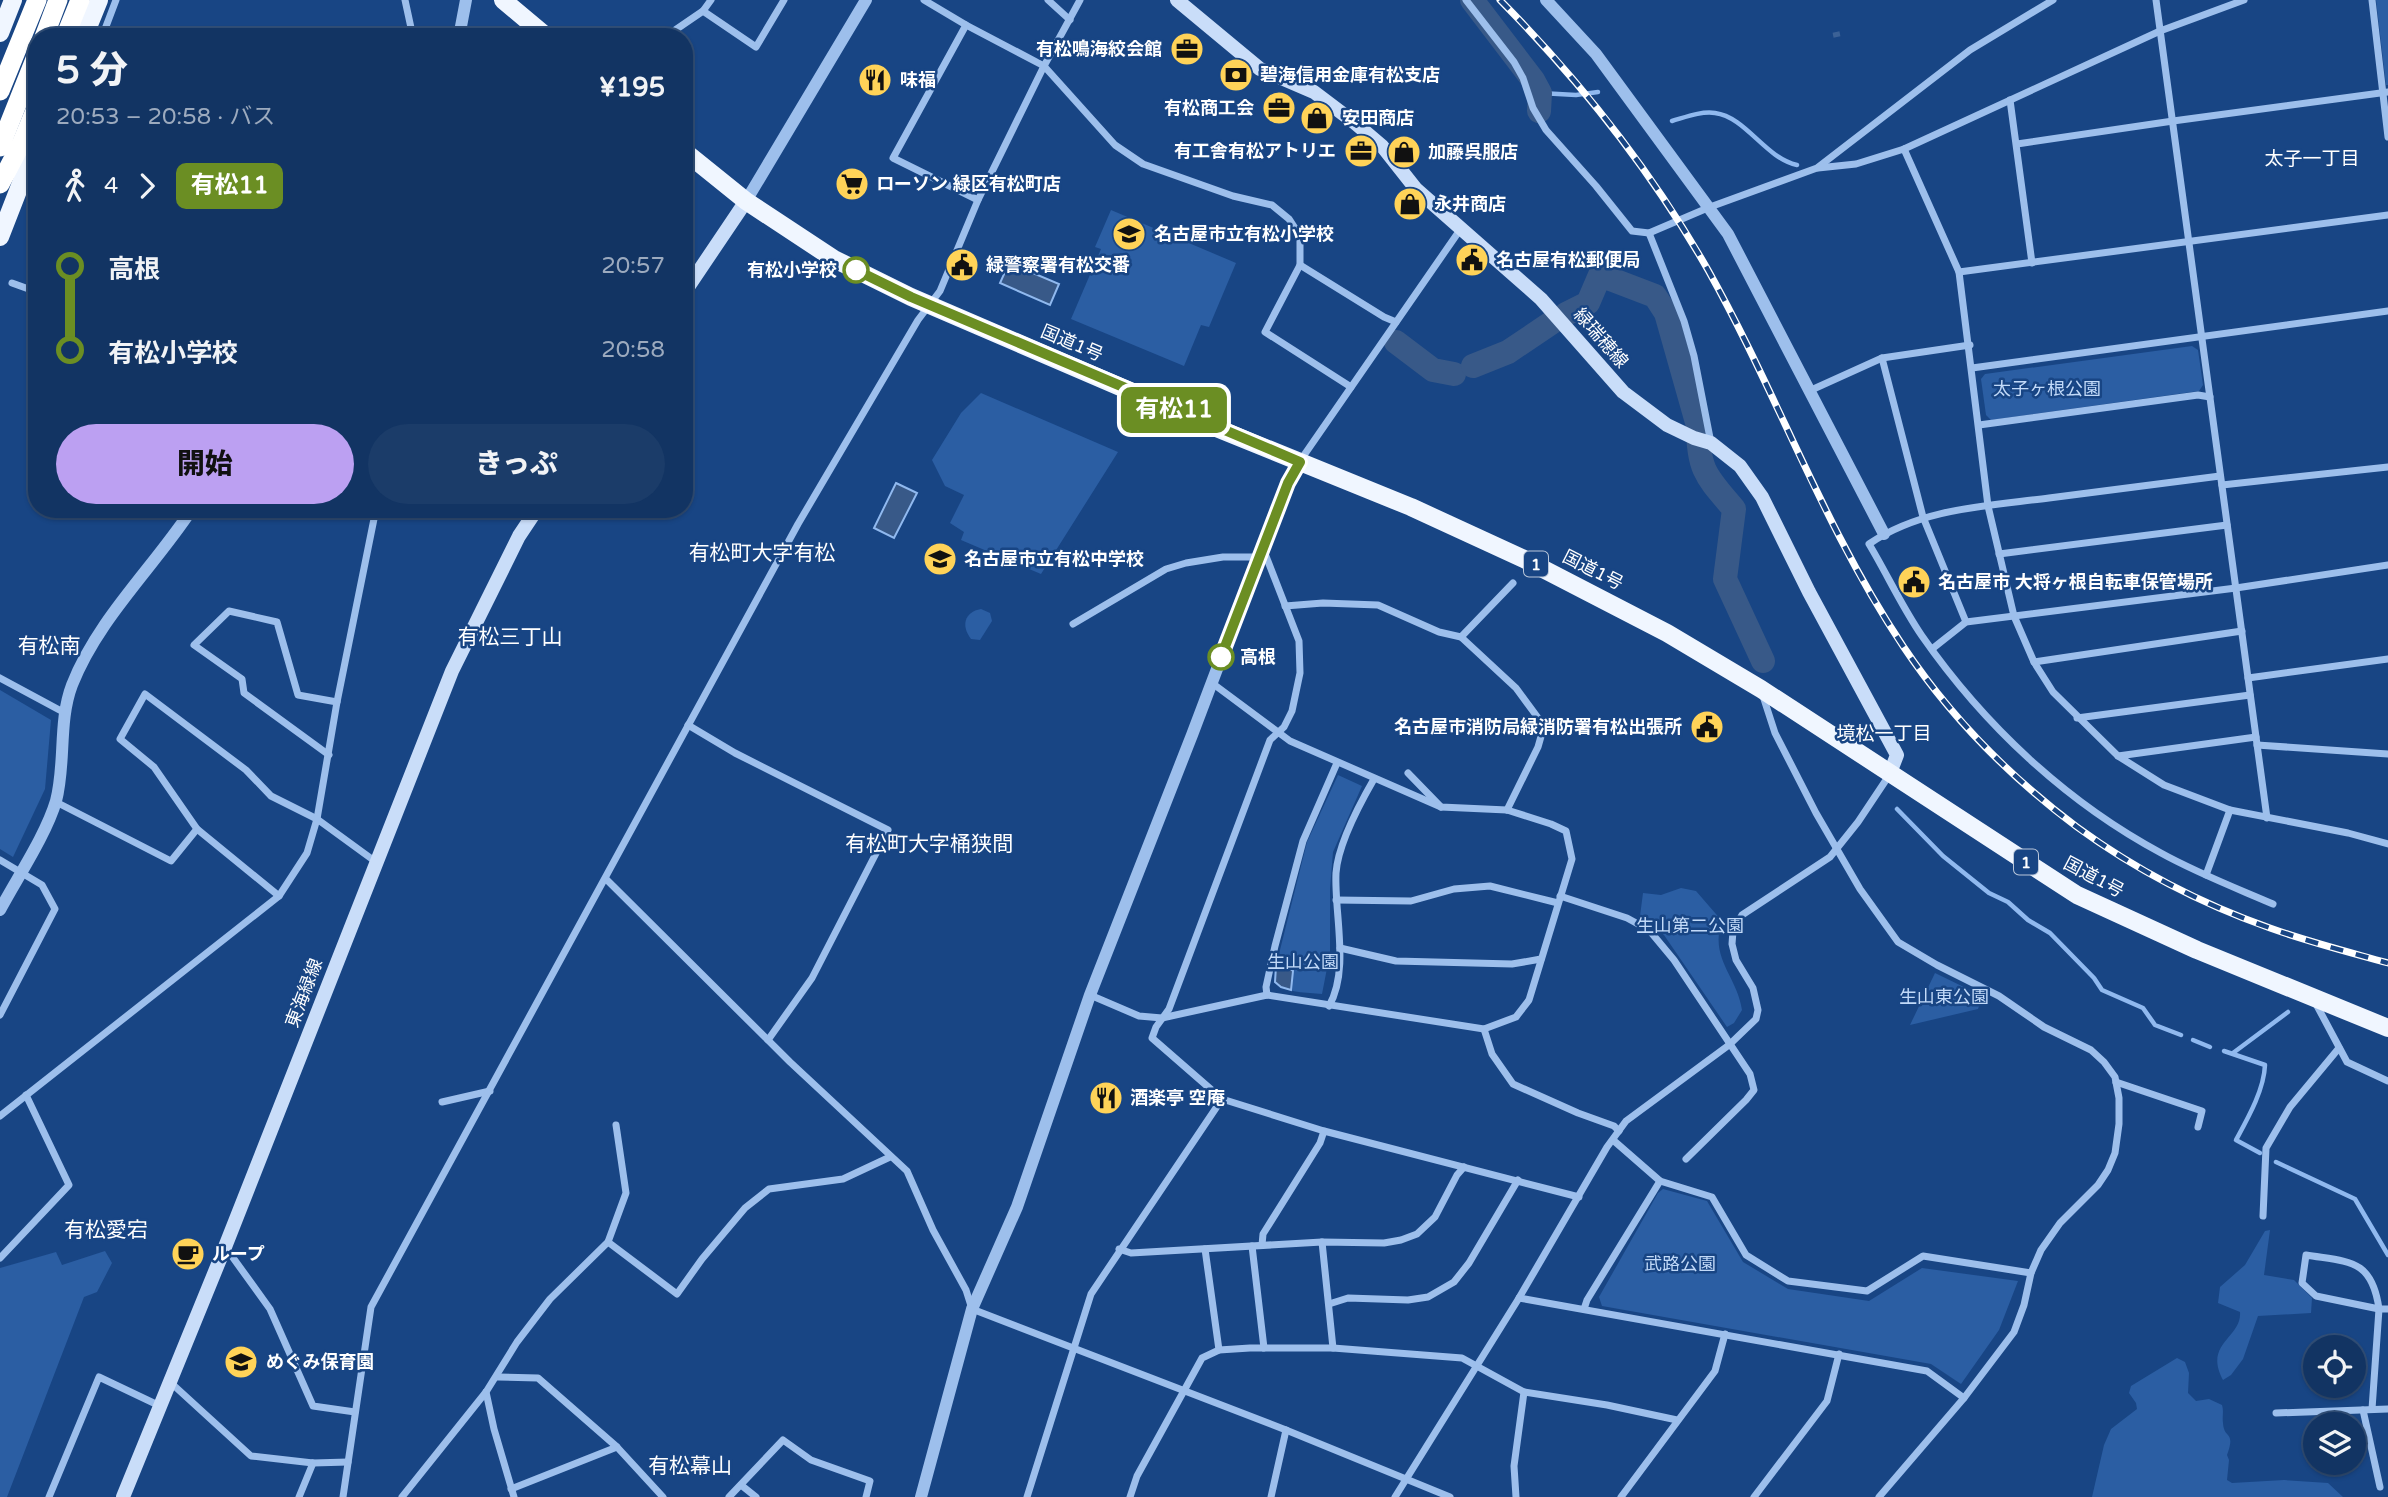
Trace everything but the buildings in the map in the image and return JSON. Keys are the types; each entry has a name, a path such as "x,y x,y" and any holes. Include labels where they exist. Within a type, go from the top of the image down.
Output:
{"highway":[{"path":"0,33 13,0"},
{"path":"0,91 37,0"},
{"path":"47,28 58,0"},
{"path":"69,28 80,0"},
{"path":"88,28 99,0"},
{"path":"503,0 536,28"},
{"path":"0,147 28,77"},
{"path":"0,184 28,128"},
{"name":"国道1号","path":"693,157 746,201 834,259 928,304 1411,508 1524,559 1667,633 1761,689 2077,895 2197,950 2388,1028"},
{"path":"0,237 28,165"}],"main road":[{"name":"緑瑞穂線","path":"1177,0 1259,69 1314,92 1354,122 1382,146 1416,189 1541,299 1623,392 1667,425 1702,440 1740,466 1762,498 1809,592 1897,755 1890,773"},
{"path":"693,280 746,201"},
{"name":"東海緑線","path":"123,1497 225,1247 452,671 519,536 531,518"}],"street":[{"path":"105,28 116,0"},
{"path":"405,0 411,28"},
{"path":"461,28 466,0"},
{"path":"678,28 703,11 711,0"},
{"path":"703,11 756,47 783,0"},
{"path":"746,201 866,0"},
{"path":"924,0 966,26 1044,66 1115,145 1143,164 1233,196 1272,205 1289,219 1300,236 1300,265 1265,332 1351,387"},
{"path":"1048,0 1070,20"},
{"path":"343,1497 371,1307 845,443 928,304 940,291 978,200 1080,0"},
{"path":"1466,0 1514,62 1523,78 1533,108 1546,130 1632,231 1649,233 1710,207 1817,168 1856,164 1903,149 2160,31 2244,0"},
{"path":"1817,168 1970,50 2053,0"},
{"path":"2156,0 2267,818"},
{"path":"2372,0 2385,93 2388,137"},
{"path":"1547,1 1596,54 1728,234 1884,534"},
{"path":"966,26 893,158 978,200"},
{"path":"2017,144 2385,93"},
{"path":"2010,100 2032,262"},
{"path":"1903,149 1959,272 1989,506 2014,616 2034,662 2053,692 2118,756 2164,785 2230,810 2348,833 2388,844"},
{"path":"1959,272 2388,215"},
{"path":"920,1497 972,1309 1017,1207 1090,995 1288,483 1462,227"},
{"path":"1649,233 1684,321 1694,356 1702,440"},
{"path":"1300,265 1384,317 1396,321"},
{"path":"12,283 28,289"},
{"path":"1972,368 2388,311"},
{"path":"1809,391 1882,358 1969,345"},
{"path":"1882,358 1923,517 1966,622"},
{"path":"1979,425 2204,395 2210,397"},
{"path":"2222,485 2388,467"},
{"path":"2220,476 1923,517 1868,544 1932,649 1983,714 2060,785 2119,828 2161,853 2273,904"},
{"path":"0,910 56,802 65,713 71,687 89,650 182,518"},
{"path":"0,1116 279,896 307,853 317,819 337,702 374,518"},
{"path":"2000,554 2227,525"},
{"path":"1261,553 1298,640 1300,673 1292,711 1279,734 1270,740 1169,1009 1156,1027 1152,1038 1222,1099 1324,1130 1579,1197"},
{"path":"1073,624 1166,569 1185,563 1261,553"},
{"path":"1932,649 1966,622 2236,588 2388,565"},
{"path":"1461,637 1513,583"},
{"path":"1285,606 1323,603 1378,605 1439,632 1461,637 1516,688 1544,726 1538,747 1507,810"},
{"path":"329,755 244,694 242,679 194,645 229,611 277,622 298,695 337,702"},
{"path":"2034,662 2242,631"},
{"path":"2248,678 2388,659"},
{"path":"0,678 65,713"},
{"path":"1090,995 1139,1016 1162,1018 1267,995 1484,1029 1516,1017 1529,1000 1573,859 1566,831 1507,810 1441,807 1337,763 1279,734 1211,683"},
{"path":"1761,689 1775,733 1837,850 1898,942 1998,996 2043,1027 2091,1050 2104,1062 2116,1082 2119,1098 2115,1153 2108,1170 2098,1185 2060,1223 2041,1250 2031,1273 2024,1305 2014,1332 1964,1398 1879,1497"},
{"path":"279,896 197,829 154,767 120,738 145,694 246,770 271,796 317,819 376,862"},
{"path":"2077,718 2250,695"},
{"path":"688,725 735,753 888,830 812,978 768,1040"},
{"path":"2118,756 2256,737"},
{"path":"2257,746 2388,754"},
{"path":"1267,995 1268,977 1300,852 1337,763"},
{"path":"1408,773 1441,807"},
{"path":"1395,1497 1626,1121 1730,1045 1756,1019 1758,1010 1753,988 1736,960 1732,944 1733,931 1742,915 1830,857 1875,800 1890,773"},
{"path":"1329,1006 1334,998 1340,948 1336,871 1340,851 1374,779"},
{"path":"56,802 170,861 197,829"},
{"path":"2206,875 2230,810"},
{"path":"0,860 42,885 55,909 0,1015"},
{"path":"606,879 768,1040 906,1171 933,1230 966,1290 972,1309"},
{"path":"1336,900 1410,901 1454,889 1490,886 1627,918 1649,930 1674,960 1750,1074 1754,1090 1686,1159"},
{"path":"1340,948 1396,961 1512,964 1541,959"},
{"path":"2312,995 2347,1062 2388,1081"},
{"path":"1484,1029 1492,1054 1513,1084 1614,1126 1619,1131"},
{"path":"2263,1216 2266,1148 2290,1107 2339,1048"},
{"path":"2116,1082 2202,1111 2198,1127"},
{"path":"442,1102 490,1091"},
{"path":"0,1258 69,1185 26,1096"},
{"path":"1027,1497 1091,1294 1222,1099"},
{"path":"402,1497 498,1377 517,1342 550,1299 608,1242 626,1193 616,1125"},
{"path":"1262,1245 1263,1234 1320,1143 1324,1130"},
{"path":"1613,1140 1660,1181 1712,1197 1746,1255 1788,1281 1867,1292 1923,1256 2031,1273"},
{"path":"608,1242 677,1294 745,1208 769,1189 843,1179 890,1157"},
{"path":"1119,1249 1131,1253 1322,1242 1384,1243 1401,1240 1417,1234 1436,1217 1457,1175 1464,1167"},
{"path":"1329,1304 1348,1298 1408,1300 1428,1297 1454,1282 1469,1263 1518,1181"},
{"path":"1584,1310 1587,1300 1660,1181"},
{"path":"1322,1242 1333,1348"},
{"path":"1252,1246 1264,1348"},
{"path":"225,1247 270,1308 313,1406 355,1412"},
{"path":"1205,1249 1219,1350"},
{"path":"2372,1409 2379,1308 2377,1298 2363,1268 2353,1262 2306,1255 2302,1283 2316,1296 2379,1308 2388,1308"},
{"path":"1519,1298 1927,1371 1964,1398"},
{"path":"972,1309 1075,1347 1450,1497"},
{"path":"1621,1497 1715,1371 1725,1334"},
{"path":"1130,1497 1137,1476 1202,1358 1219,1350 1333,1348 1462,1359 1524,1392 1607,1405 1677,1420"},
{"path":"1754,1497 1826,1401 1839,1354"},
{"path":"49,1497 99,1377 160,1406"},
{"path":"498,1377 538,1378 617,1447 663,1497"},
{"path":"170,1382 251,1457 313,1463 348,1462"},
{"path":"486,1392 513,1493 617,1447"},
{"path":"1516,1497 1514,1466 1524,1392"},
{"path":"2276,1413 2388,1409"},
{"path":"2363,1410 2380,1486"},
{"path":"1271,1497 1286,1430"},
{"path":"730,1497 783,1440 811,1460 870,1481 866,1497"},
{"path":"299,1497 313,1463"},
{"path":"741,1485 756,1497"}],"green space":[{"path":"2376,0 2388,0 2388,85 2386,85"},
{"path":"1111,210 1236,263 1209,327 1201,325 1184,366 1071,319 1101,249 1095,247"},
{"name":"太子ヶ根公園","path":"2192,346 2198,350 2203,385 2199,391 1991,420 1986,415 1981,379 1985,374"},
{"path":"981,393 1118,452 1041,574 961,540 964,532 950,523 964,495 945,486 932,460 961,413"},
{"path":"981,609 990,613 992,621 980,640 971,639 966,629 966,620 971,613"},
{"path":"0,690 51,720 45,789 13,857 0,849"},
{"name":"生山公園","path":"1338,775 1362,786 1333,852 1330,953 1322,994 1291,991 1275,982 1276,966 1307,842"},
{"name":"生山第二公園","path":"1681,888 1696,891 1722,921 1719,934 1721,956 1742,1010 1734,1023 1727,1027 1664,935 1640,916 1643,893 1661,895"},
{"name":"生山東公園","path":"1935,973 1970,990 1981,1000 1978,1009 1910,1025"},
{"name":"武路公園","path":"1663,1189 1707,1201 1743,1262 1788,1289 1869,1301 1922,1268 2018,1281 1999,1330 1961,1384 1931,1364 1602,1306 1599,1297 1658,1193"},
{"path":"2270,1230 2264,1275 2294,1280 2312,1298 2311,1313 2258,1316 2243,1359 2231,1375 2223,1380 2217,1357 2239,1321 2240,1312 2218,1303 2220,1287 2245,1265 2265,1231"},
{"path":"105,1251 112,1263 97,1292 84,1297 7,1497 0,1497 0,1268 56,1252 62,1265"},
{"path":"2177,1358 2185,1362 2189,1373 2188,1393 2196,1401 2209,1399 2222,1405 2224,1428 2230,1438 2227,1480 2232,1483 2284,1480 2328,1483 2343,1497 2092,1497 2104,1445 2111,1429 2137,1409 2129,1393 2131,1386"}],"shaded area":[{"path":"1009,263 1059,284 1050,305 1000,283"},
{"path":"896,483 917,493 894,538 874,528"},
{"path":"1283,963 1293,971 1291,990 1275,982 1276,966"}],"waterway":[{"path":"1472,0 1533,80 1540,93 1539,111"},
{"path":"1540,93 1576,95 1598,92"},
{"path":"1672,121 1704,113 1726,116 1775,154 1797,165"},
{"path":"1566,314 1588,303 1600,275 1655,296 1666,313 1698,426 1702,464 1711,481 1734,509 1725,579 1763,661"},
{"path":"1473,366 1508,352 1554,321"},
{"path":"1396,342 1433,370 1454,374"},
{"path":"1897,809 1943,856 1989,893 2008,902 2028,920 2050,933 2094,978 2102,990 2143,1008 2155,1025 2181,1035"},
{"path":"2233,1053 2288,1012"},
{"path":"2193,1040 2210,1047"},
{"path":"2224,1051 2265,1065 2259,1094 2236,1140 2260,1153"},
{"path":"2276,1162 2355,1199 2388,1255"}],"tunnel":[{"path":"1836,32 1837,37"}],"railway":[{"path":"1500,0 1586,95 1663,197 1733,317 1825,508 1875,601 1921,672 1982,744 2052,808 2099,843 2146,872 2245,919 2299,938 2388,963"}],"bus line":[{"name":"有松11","path":"856,270 911,297 1300,462 1288,483 1221,657"}],"place":[{"name":"有松鳴海絞会館","path":"1187,49"},
{"name":"碧海信用金庫有松支店","path":"1236,75"},
{"name":"味福","path":"875,80"},
{"name":"有松商工会","path":"1279,108"},
{"name":"安田商店","path":"1317,118"},
{"name":"有工舎有松アトリエ","path":"1361,151"},
{"name":"加藤呉服店","path":"1404,152"},
{"name":"ローソン 緑区有松町店","path":"852,184"},
{"name":"永井商店","path":"1410,204"},
{"name":"名古屋市立有松小学校","path":"1129,234"},
{"name":"名古屋有松郵便局","path":"1472,260"},
{"name":"緑警察署有松交番","path":"962,265"},
{"name":"有松小学校","path":"856,270"},
{"name":"名古屋市立有松中学校","path":"940,559"},
{"name":"名古屋市 大将ヶ根自転車保管場所","path":"1914,582"},
{"name":"高根","path":"1221,657"},
{"name":"名古屋市消防局緑消防署有松出張所","path":"1707,727"},
{"name":"酒楽亭 空庵","path":"1106,1098"},
{"name":"ループ","path":"188,1254"},
{"name":"めぐみ保育園","path":"241,1362"}],"district":[{"name":"太子一丁目","path":"2312,158"},
{"name":"有松町大字有松","path":"762,553"},
{"name":"有松三丁山","path":"510,637"},
{"name":"有松南","path":"49,646"},
{"name":"境松一丁目","path":"1884,733"},
{"name":"有松町大字桶狭間","path":"929,844"},
{"name":"有松愛宕","path":"106,1230"},
{"name":"有松幕山","path":"690,1466"}]}
